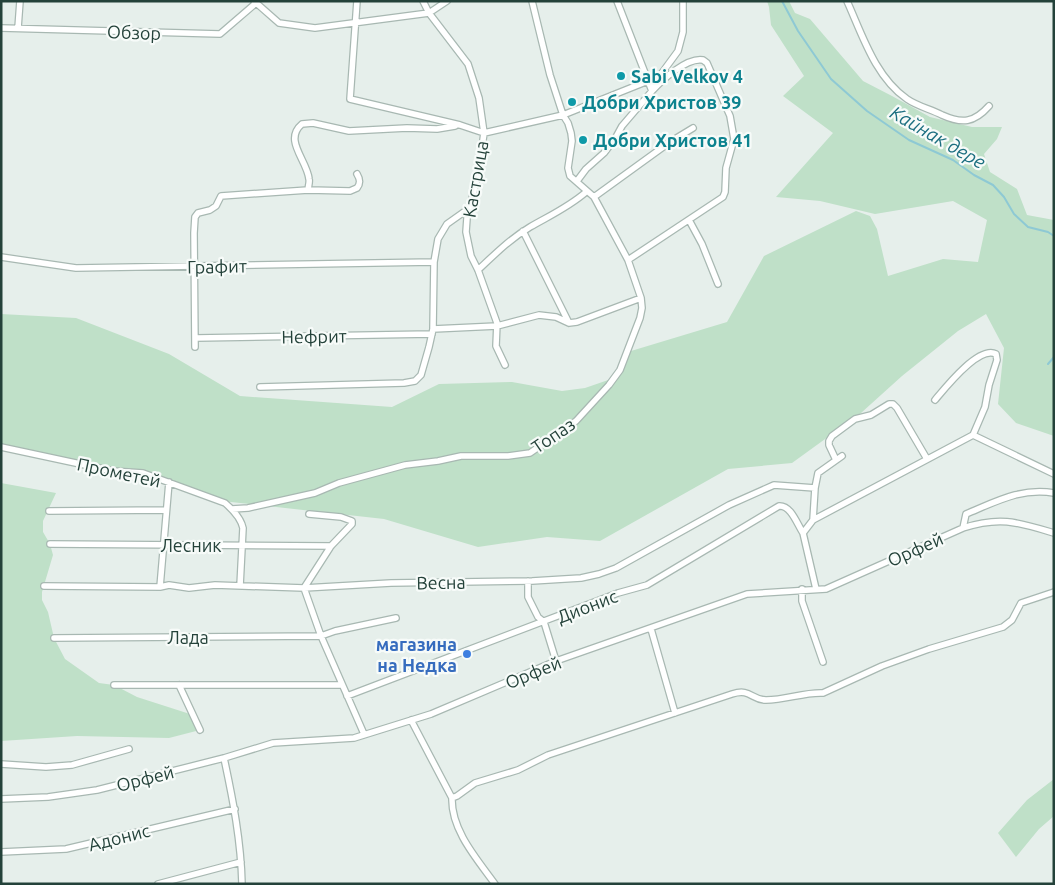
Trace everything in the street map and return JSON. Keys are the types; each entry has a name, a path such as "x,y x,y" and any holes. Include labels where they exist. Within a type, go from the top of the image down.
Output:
{"street":[{"path":"18,28 20,1"},
{"path":"357,1 350,99 460,125 484,133 563,115 648,81"},
{"name":"Кастрица","path":"422,1 428,13 468,64 479,98 484,133 478,175 467,218 466,232 471,256 478,270 497,326 496,346 505,365"},
{"path":"255,2 279,23 315,28 428,13 447,1"},
{"name":"Топаз","path":"232,509 248,508 315,493 339,483 406,464 438,461 461,456 508,456 530,452 576,421 620,370 640,318 641,298 628,260 594,197 586,192 570,176 568,168 572,141 568,123 563,115 550,75 532,1"},
{"path":"616,1 652,91"},
{"path":"652,91 656,81 678,51 683,32 683,1"},
{"path":"847,1 877,65 888,81 907,99 957,121 967,121 978,117 989,106"},
{"name":"Обзор","path":"1,28 220,34 255,2"},
{"path":"577,181 586,169 604,153 616,138 622,126 669,74 695,60 703,60 707,63 730,116 734,139 726,168 726,192 723,197 628,260"},
{"path":"308,190 310,179 295,145 296,132 302,124 313,123 349,131 407,128 437,129 460,125"},
{"path":"594,197 670,142 693,128"},
{"path":"195,347 195,217 198,213 210,210 216,206 221,196 308,190 341,191 358,188 360,180 357,174"},
{"path":"478,270 507,243 574,203 586,192"},
{"path":"260,387 404,383 415,381 421,375 433,332 434,262 438,239 447,224 471,207"},
{"path":"689,220 702,244 718,284"},
{"path":"524,232 569,323 641,298"},
{"name":"Графит","path":"1,257 76,268 434,262"},
{"name":"Нефрит","path":"196,338 433,332 497,326 539,315 556,317 569,323"},
{"path":"803,533 813,520 973,435 985,407 989,385 997,360 996,354 991,353 978,357 954,377 935,400"},
{"path":"813,520 818,474 839,458 829,446 829,441 832,436 855,419 871,415 889,404 897,408 927,459"},
{"path":"973,435 1054,474"},
{"name":"Прометей","path":"1,447 113,471 142,473 225,503 232,509"},
{"path":"160,587 169,482"},
{"name":"Весна","path":"44,586 160,587 170,585 189,588 215,585 304,588 391,583 528,581 580,578 616,568 729,504 774,485 815,488"},
{"path":"963,528 966,514 1014,494 1030,492 1054,494"},
{"name":"Дионис","path":"347,696 618,593 647,585 778,506 784,506 788,509 803,533 816,590"},
{"path":"232,509 234,515 242,522 243,528 240,586"},
{"path":"48,511 166,510"},
{"path":"309,514 341,517 352,521 352,524 331,546 304,588 321,636 364,734"},
{"name":"Орфей","path":"1,799 48,797 97,790 224,758 273,743 354,738 431,714 556,661 747,594 802,589 826,589 963,528 983,522 1008,521 1054,533"},
{"name":"Лесник","path":"50,544 331,546"},
{"path":"528,581 528,597 538,617 544,622 556,661"},
{"path":"802,589 802,600 823,662"},
{"path":"452,798 475,783 518,770 548,755 741,691 765,700 790,698 812,692 823,693 890,663 929,649 1003,627 1012,620 1021,603 1054,592"},
{"name":"Лада","path":"54,638 321,636 335,630 396,618"},
{"path":"650,629 675,713"},
{"path":"114,685 342,685"},
{"path":"179,685 200,730"},
{"path":"411,720 452,798 451,811 466,842 495,884"},
{"path":"1,764 46,767 72,764 129,749"},
{"path":"224,758 235,809 242,884"},
{"name":"Адонис","path":"1,852 66,849 235,809"},
{"path":"158,884 241,862"}],"green space":[{"path":"767,1 789,1 795,13 810,19 863,81 930,117 972,127 1002,127 997,139 984,154 990,172 1017,189 1027,215 1054,220 1054,436 1016,423 998,404 1004,348 986,314 958,331 902,376 861,413 792,463 728,469 600,541 547,537 478,547 384,519 213,500 143,473 113,471 1,447 1,314 76,318 169,354 240,396 392,407 439,384 512,382 562,391 585,388 614,378 623,360 631,351 727,322 764,256 856,211 870,216 877,229 888,276 943,259 978,262 987,220 953,201 875,214 820,201 776,197 833,133 783,96 804,76 771,25"},
{"path":"1,483 56,493 43,521 43,532 50,544 53,555 42,592 42,600 48,612 54,638 65,659 99,683 114,685 137,697 193,715 200,730 169,738 77,736 1,741"},
{"path":"1054,779 1054,816 1039,829 1016,857 998,833 1027,800"}],"waterway":[{"name":"Кайнак дере","path":"782,1 798,31 831,79 867,111 909,140 953,160 974,175 993,185 1004,197 1014,214 1028,227 1048,232 1054,236"},
{"name":"Кайнак дере","path":"1048,364 1054,357"}],"place":[{"name":"Sabi Velkov 4","path":"621,76"},
{"name":"Добри Христов 39","path":"572,102"},
{"name":"Добри Христов 41","path":"583,140"},
{"name":"магазина на Недка","path":"467,654"}]}
